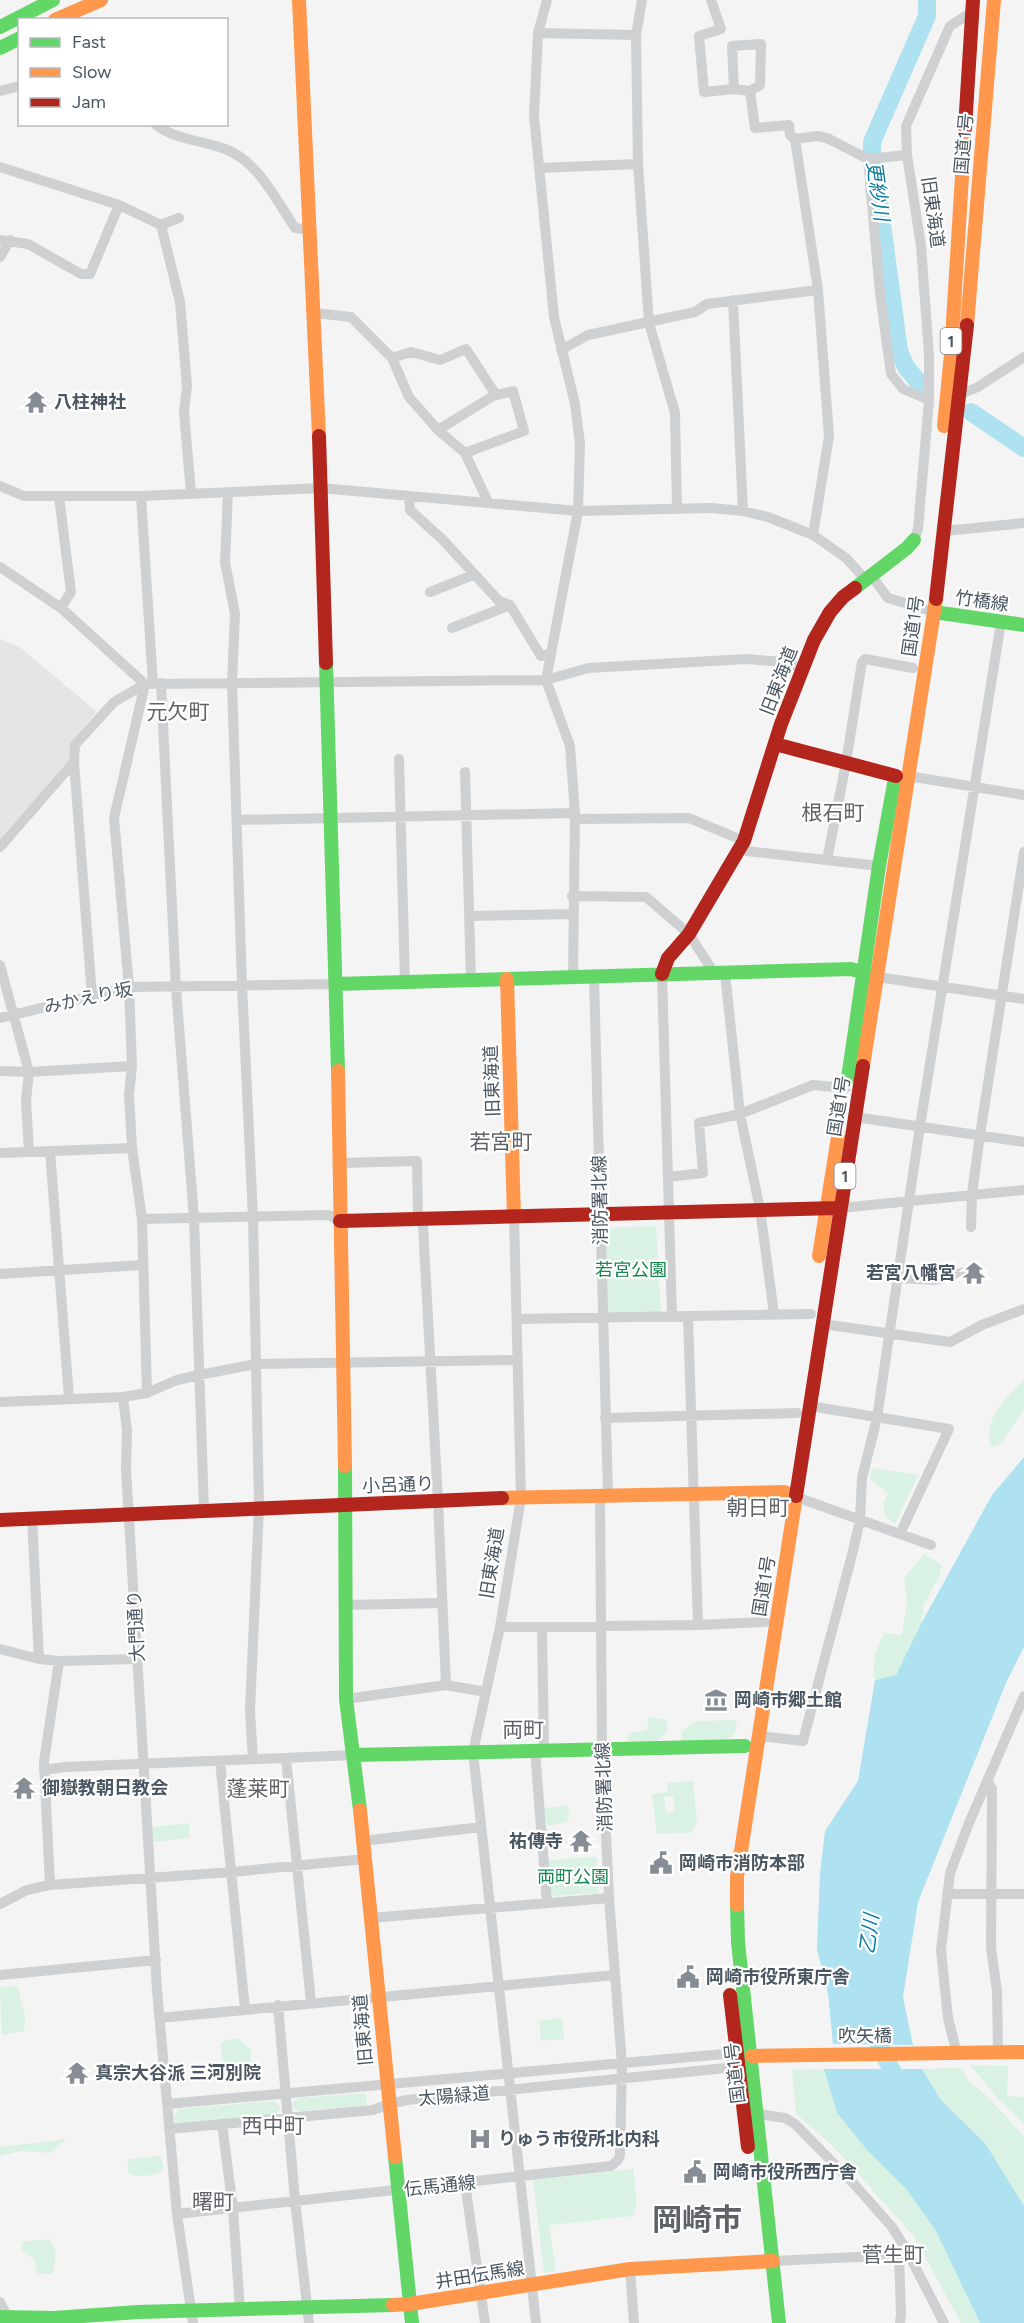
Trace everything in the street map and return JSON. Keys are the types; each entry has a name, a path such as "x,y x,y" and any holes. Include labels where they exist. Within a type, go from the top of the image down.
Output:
{"main road":[{"path":"0,27 54,0"},
{"path":"60,18 101,0"},
{"name":"旧東海道","path":"299,0 315,313 332,819 344,1362 346,1699 363,1840 412,2323"},
{"name":"国道1号","path":"768,2323 767,2261 758,2114 744,2001 736,1903 737,1877 759,1737 790,1495 797,1413 811,1314 833,1207 855,1117 878,977 913,668 945,531 966,355 994,0"},
{"path":"991,28 1000,0"},
{"name":"国道1号","path":"779,2323 767,2261 737,2060 723,1911 725,1876 765,1622 810,1406 822,1324 846,1088 863,972 879,866 902,776 928,609 951,354 973,6"},
{"path":"0,48 18,39"},
{"name":"旧東海道","path":"662,974 668,958 689,934 741,846 802,668 830,612 843,597 907,548 914,540"},
{"name":"竹橋線","path":"928,609 1024,625"},
{"path":"775,744 846,764 902,776"},
{"path":"336,984 851,969 878,977"},
{"name":"旧東海道","path":"507,979 514,1216"},
{"path":"340,1221 833,1207"},
{"name":"小呂通り","path":"0,1520 259,1506 604,1495 790,1495"},
{"path":"354,1755 745,1746"},
{"name":"吹矢橋","path":"752,2056 1024,2052"},
{"name":"井田伝馬線","path":"3,2317 55,2320 192,2317 240,2310 410,2304 630,2269 767,2261"}],"street":[{"path":"54,0 60,18"},
{"path":"547,0 538,33 534,116 554,317 575,404 580,444 578,511 546,680 570,746 575,816 572,896 573,977"},
{"path":"642,0 636,34 638,164 649,323 675,413 676,509"},
{"path":"711,0 721,29 699,36 704,92 734,89 750,91 760,85 761,44 732,46 734,89"},
{"name":"旧東海道","path":"914,540 918,529 929,400 929,355 921,246 907,155 906,126 950,26 973,6"},
{"path":"538,33 636,34"},
{"path":"0,91 18,86"},
{"path":"750,91 755,128 789,125 790,135 795,139 818,290 829,436 813,535"},
{"path":"157,126 163,131 225,149 237,155 261,177 294,228 311,230"},
{"path":"795,139 817,136 827,138 868,159 907,155"},
{"path":"868,159 880,293 891,374 903,389 929,400"},
{"path":"539,168 638,164"},
{"path":"0,167 119,206 161,225 178,218"},
{"path":"0,257 5,240 28,244 81,274 90,274 119,206"},
{"path":"161,225 180,302 187,386 184,412 191,493"},
{"path":"561,350 588,335 695,312 707,304 818,290"},
{"path":"733,300 743,511"},
{"path":"315,313 351,317 392,358 409,397 438,430 465,453 488,502"},
{"path":"392,358 411,352 440,360 466,349 496,395"},
{"path":"929,355 966,355"},
{"path":"961,394 978,387 1024,357"},
{"path":"438,430 496,395 513,391 524,431 465,453"},
{"path":"0,486 24,496 141,496 321,488 578,511 711,508 743,511 768,517 813,535 868,576 888,598 928,609"},
{"path":"228,492 225,562 235,614 232,682 242,985 253,1217 259,1506 250,1711 253,1759"},
{"path":"59,496 71,592 61,608"},
{"path":"141,496 194,1218 204,1510"},
{"path":"410,497 410,510 443,540 473,575 500,601 510,605 541,656 551,653"},
{"path":"945,531 1024,523"},
{"path":"0,567 61,608 153,684"},
{"path":"430,592 473,575"},
{"path":"452,628 510,605"},
{"path":"759,1737 803,1741 860,1520 862,1478 877,1418 920,1126 1001,622"},
{"path":"92,996 74,762 75,745 114,702 153,684 546,680 588,668 747,659 782,662 802,668"},
{"path":"827,860 846,764 862,662 865,659 913,668"},
{"path":"147,1393 142,1219 132,1148 129,1095 132,1066 129,987 114,818 153,684"},
{"path":"399,759 405,982"},
{"path":"0,847 74,762"},
{"path":"465,772 471,980"},
{"path":"902,776 1024,795"},
{"path":"237,820 466,814 689,818 741,846 879,866"},
{"path":"971,1227 972,1194 980,1135 1024,852"},
{"path":"572,896 646,897 689,934 719,973 740,1114 760,1209 774,1314"},
{"path":"469,916 573,914"},
{"path":"0,965 2,979 15,1014 30,1072 26,1101 29,1151"},
{"path":"662,974 672,1316"},
{"name":"消防署北線","path":"594,977 605,1418 601,1625 602,1749 609,1898 622,2079"},
{"path":"878,977 1024,999"},
{"name":"みかえり坂","path":"0,1018 129,987 336,984"},
{"path":"0,1071 30,1072 132,1066"},
{"path":"668,1177 703,1173 699,1123 740,1114 813,1085 846,1088"},
{"path":"855,1117 1024,1142"},
{"path":"0,1153 132,1148"},
{"path":"50,1151 69,1398"},
{"path":"339,1163 417,1161 418,1218 423,1227 446,1685"},
{"path":"833,1207 1024,1190"},
{"path":"142,1219 329,1215 340,1221"},
{"name":"旧東海道","path":"514,1216 521,1498 500,1627 473,1752 536,2323"},
{"path":"0,1274 142,1266"},
{"path":"898,1278 935,1280 972,1270"},
{"path":"822,1324 950,1342 982,1325 1024,1309"},
{"path":"517,1319 811,1314"},
{"path":"688,1316 698,1625"},
{"path":"0,1401 123,1397 147,1393 177,1380 256,1364 518,1360"},
{"name":"大門通り","path":"123,1397 127,1431 126,1469 155,1966 177,2214 192,2317"},
{"path":"810,1406 949,1429 900,1534"},
{"path":"605,1418 797,1413"},
{"path":"790,1495 932,1545"},
{"path":"32,1518 39,1659"},
{"path":"345,1605 442,1603"},
{"path":"500,1627 765,1622"},
{"path":"542,1627 539,1751 547,1903"},
{"path":"0,1649 39,1659 59,1661 137,1659"},
{"path":"50,1885 44,1770 59,1661"},
{"path":"346,1699 440,1688 446,1685 486,1692"},
{"path":"957,2054 948,2018 941,1950 950,1873 1024,1696"},
{"path":"44,1770 65,1767 354,1755"},
{"path":"286,1758 311,2002"},
{"path":"220,1761 245,2008"},
{"path":"988,1782 992,1789 991,1948 997,1991 998,2052"},
{"path":"363,1840 481,1827"},
{"path":"0,1904 27,1890 50,1885 232,1872 365,1859"},
{"path":"947,1894 1024,1894"},
{"path":"371,1918 609,1898"},
{"path":"0,1976 156,1960"},
{"path":"159,2018 615,1974"},
{"path":"278,2005 295,2200 309,2323"},
{"name":"太陽緑道","path":"167,2104 724,2054 737,2060"},
{"name":"太陽緑道","path":"169,2129 373,2110 407,2100 726,2068 737,2060 752,2056"},
{"name":"伝馬通線","path":"177,2214 398,2191 615,2164 620,2155 622,2079"},
{"path":"758,2114 785,2118 795,2124 884,2218 944,2323"},
{"path":"222,2124 233,2209 240,2310"},
{"path":"465,2183 485,2323"},
{"path":"767,2261 903,2253"},
{"path":"900,2323 903,2253"},
{"path":"630,2269 634,2323"},
{"path":"0,2302 3,2317"}],"shaded area":[{"path":"0,639 21,648 97,712 71,743 69,760 0,839"}],"green space":[{"name":"若宮公園","path":"656,1226 661,1312 606,1315 601,1228"},
{"path":"1024,1380 1024,1410 999,1445 991,1447 989,1437 993,1418 1003,1402"},
{"path":"872,1468 918,1475 895,1524 886,1517 883,1504 888,1493 870,1479"},
{"path":"924,1554 942,1565 939,1577 924,1604 922,1622 896,1676 875,1680 875,1656 884,1633 902,1635 907,1602 904,1578"},
{"path":"649,1717 667,1720 667,1732 657,1741 628,1741 629,1733 647,1730"},
{"path":"737,1720 735,1733 725,1741 681,1742 682,1731 697,1721"},
{"path":"693,1781 697,1821 691,1833 657,1834 652,1794 668,1792 667,1783","holes":["673,1796 675,1811 666,1813 664,1797"]},
{"path":"568,1805 567,1822 547,1826 545,1808"},
{"path":"189,1823 189,1838 152,1842 151,1827"},
{"name":"両町公園","path":"597,1857 598,1893 550,1896 547,1860"},
{"path":"17,1985 25,2017 24,2031 2,2035 0,1988"},
{"path":"562,2018 564,2039 541,2041 539,2021"},
{"path":"237,2038 251,2050 251,2066 223,2069 221,2042"},
{"path":"970,2065 1008,2066 1007,2096 1024,2097 1024,2124 999,2100"},
{"path":"962,2068 968,2080 992,2101 1024,2137 1024,2206 985,2143 941,2100 922,2069"},
{"path":"824,2069 837,2113 867,2150 907,2190 936,2231 980,2323 961,2323 913,2235 831,2144 796,2114 792,2070"},
{"path":"366,2093 367,2105 302,2111 295,2110 292,2105 298,2098"},
{"path":"273,2101 280,2107 279,2112 274,2115 181,2125 174,2117 179,2109"},
{"path":"66,2139 51,2153 20,2151 0,2156 0,2147"},
{"path":"162,2156 163,2170 146,2176 129,2174 127,2167 129,2159"},
{"path":"633,2169 637,2201 633,2216 549,2225 556,2271 544,2273 533,2180"},
{"path":"49,2239 56,2252 53,2274 38,2274 34,2259 22,2250 22,2242"}],"water":[{"path":"1024,1457 1024,1647 1006,1683 918,1902 903,1997 913,2045 833,2044 828,1994 817,1949 820,1873 825,1831 858,1781 875,1680 896,1675 922,1622 992,1495"},
{"path":"824,2069 922,2069 941,2100 985,2143 1024,2206 1024,2323 980,2323 936,2231 907,2190 867,2150 837,2113"}],"waterway":[{"name":"更紗川","path":"921,385 906,367 899,351 872,142 927,16 927,0"},
{"name":"更紗川","path":"971,412 1024,448"},
{"name":"乙川","path":"877,2040 902,2091"}],"traffic: fast":[{"path":"0,27 53,0"},
{"path":"0,48 18,39"},
{"path":"855,588 914,540"},
{"path":"934,612 1024,625"},
{"path":"326,663 338,1071"},
{"path":"848,1078 879,866 894,784"},
{"path":"336,984 851,969 872,975"},
{"path":"345,1466 346,1699 360,1810"},
{"path":"354,1755 745,1746"},
{"path":"737,1905 738,1942 779,2323"},
{"path":"395,2157 412,2323"},
{"path":"0,2317 54,2318 138,2312 393,2305"}],"traffic: slow":[{"path":"60,18 101,0"},
{"path":"299,0 319,436"},
{"path":"967,325 994,0"},
{"path":"944,426 951,354 965,128"},
{"path":"863,1066 936,599"},
{"path":"507,979 514,1216"},
{"path":"338,1071 345,1466"},
{"path":"819,1256 838,1137"},
{"path":"502,1498 784,1492 796,1497"},
{"path":"737,1905 737,1877 796,1496"},
{"path":"360,1810 395,2157"},
{"path":"752,2056 1024,2052"},
{"path":"393,2305 630,2269 773,2261"}],"traffic: jam":[{"path":"965,128 973,0"},
{"path":"936,599 967,325"},
{"path":"319,436 326,663"},
{"path":"662,974 668,958 689,934 744,841 781,724 814,640 830,612 843,597 855,588"},
{"path":"775,744 896,776"},
{"path":"796,1496 863,1066"},
{"path":"340,1221 837,1208"},
{"path":"0,1520 502,1498"},
{"path":"730,1995 748,2147"}],"place":[{"name":"八柱神社","path":"36,402"},
{"name":"若宮八幡宮","path":"974,1273"},
{"name":"岡崎市郷土館","path":"716,1700"},
{"name":"御嶽教朝日教会","path":"24,1788"},
{"name":"祐傳寺","path":"581,1841"},
{"name":"岡崎市消防本部","path":"661,1863"},
{"name":"岡崎市役所東庁舎","path":"688,1977"},
{"name":"真宗大谷派 三河別院","path":"77,2073"},
{"name":"りゅう市役所北内科","path":"480,2139"},
{"name":"岡崎市役所西庁舎","path":"695,2172"}],"district":[{"name":"元欠町","path":"178,711"},
{"name":"根石町","path":"833,812"},
{"name":"若宮町","path":"501,1141"},
{"name":"朝日町","path":"758,1507"},
{"name":"両町","path":"523,1729"},
{"name":"蓬莱町","path":"258,1788"},
{"name":"西中町","path":"273,2125"},
{"name":"曙町","path":"213,2201"},
{"name":"岡崎市","path":"697,2219"},
{"name":"菅生町","path":"893,2254"}]}
